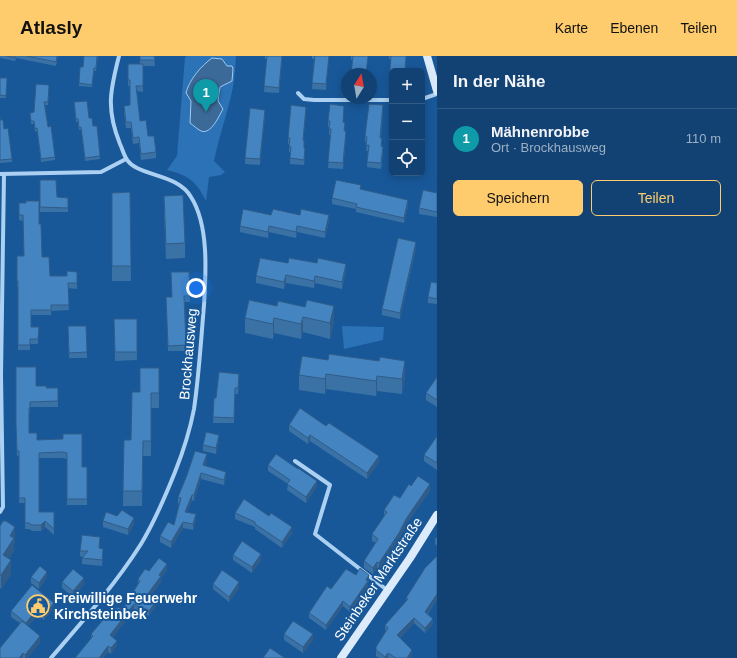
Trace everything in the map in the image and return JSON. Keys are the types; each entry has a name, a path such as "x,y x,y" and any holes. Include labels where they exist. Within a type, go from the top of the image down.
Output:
{"street":[{"path":"0,512 2,506 2,174 94,173 105,171 126,159 115,131 111,116 110,103 111,84 119,56"},
{"path":"425,98 437,93 427,56"},
{"path":"298,93 304,98 314,100 389,100"},
{"name":"Brockhausweg","path":"50,658 122,572 141,543 156,516 180,459 194,410 205,280 202,230 198,212 191,196 176,183 136,168 126,159"},
{"path":"295,461 330,485 315,534 388,590"},
{"name":"Steinbeker Marktstraße","path":"341,658 437,515"}],"shaded area":[{"path":"236,56 233,87 214,161 225,172 221,175 209,177 206,201 203,194 191,180 181,174 167,170 177,156 185,57","holes":["205,63 220,87 218,101 223,109 210,129 190,123 191,101 188,85"]},
{"path":"212,58 222,59 227,66 232,66 232,81 220,87 218,101 223,109 214,124 208,130 201,131 190,123 191,101 186,93 196,74"},
{"path":"342,326 384,327 383,340 344,349"}],"building":[{"path":"27,56 57,56 56,62"},
{"path":"84,56 97,56 92,85 79,83 80,67 83,67"},
{"path":"140,56 154,56 155,60 140,60"},
{"path":"267,56 282,56 279,88 264,86"},
{"path":"315,56 329,56 326,84 312,83"},
{"path":"353,56 368,56 367,68 352,68"},
{"path":"391,56 406,56 405,68 390,68"},
{"path":"128,64 143,64 143,86 136,86 140,121 146,120 148,136 154,136 156,152 141,154 139,137 133,138 131,122 126,122 124,106 130,105 130,80 128,80"},
{"path":"0,78 7,78 6,96 0,95"},
{"path":"36,84 49,85 48,102 44,102 48,127 51,126 55,157 41,159 37,128 35,129 34,121 31,121 30,113 34,112"},
{"path":"87,101 89,118 92,118 93,126 97,126 100,156 85,158 81,127 79,128 78,119 76,119 74,102"},
{"path":"330,104 344,106 343,122 345,123 344,131 346,131 343,163 328,162 331,129 329,129 330,121 328,121"},
{"path":"369,104 383,105 380,138 382,138 381,146 383,147 381,163 367,162 369,145 366,145 367,137 365,136"},
{"path":"291,105 306,107 303,140 305,148 304,160 290,158 291,147 289,146 290,138 288,138"},
{"path":"250,108 265,110 260,159 245,158"},
{"path":"0,120 3,120 4,129 8,128 12,159 0,160"},
{"path":"40,180 56,180 57,197 68,198 68,208 40,207"},
{"path":"336,180 361,185 360,189 408,200 404,218 356,207 357,204 332,198"},
{"path":"423,190 437,193 437,212 419,208"},
{"path":"130,192 131,266 112,266 112,193"},
{"path":"183,195 185,243 166,244 164,196"},
{"path":"26,201 39,201 39,224 41,224 42,257 49,257 50,276 67,276 67,271 77,272 77,283 68,283 69,305 51,305 51,310 31,310 31,327 39,327 38,339 30,339 30,345 18,345 17,256 24,256 23,215 19,215 19,203 26,203"},
{"path":"243,209 271,215 273,209 300,215 301,209 329,215 325,232 297,226 296,232 269,226 268,232 240,226"},
{"path":"398,238 416,242 400,313 382,309"},
{"path":"260,258 288,263 289,258 317,263 318,258 346,264 342,282 315,276 314,281 286,275 284,282 256,276"},
{"path":"171,272 189,272 190,296 184,296 186,345 168,346 166,297 172,297"},
{"path":"431,282 437,283 437,299 428,297"},
{"path":"249,300 277,306 278,301 305,307 307,300 334,306 330,323 303,317 301,324 274,318 273,324 245,318"},
{"path":"114,319 137,319 137,352 115,352"},
{"path":"68,326 86,326 87,352 69,353"},
{"path":"329,354 379,361 380,357 405,361 402,379 377,376 376,381 326,374 325,379 299,375 302,356 328,360"},
{"path":"16,367 36,367 36,386 58,388 58,401 30,402 29,433 37,433 37,440 63,439 63,434 82,434 82,467 87,467 87,499 67,499 67,453 39,453 39,512 54,512 54,529 45,521 41,525 25,523 25,498 19,498 19,451 17,451 16,424"},
{"path":"140,368 159,368 159,393 151,393 151,441 143,441 142,491 123,491 124,440 131,440 132,392 140,392"},
{"path":"219,372 239,374 238,388 235,388 234,418 213,417 214,398 216,398"},
{"path":"437,377 437,400 426,393"},
{"path":"300,408 326,426 329,423 379,456 367,473 310,435 308,438 289,425"},
{"path":"206,432 219,435 216,448 203,445"},
{"path":"437,436 437,463 424,455"},
{"path":"195,451 207,454 203,465 226,472 224,480 201,473 194,495 192,495 185,512 196,514 193,524 183,522 171,542 160,536 168,522 174,525 181,498 178,497"},
{"path":"276,454 317,481 306,497 287,484 290,480 268,465"},
{"path":"418,476 430,484 379,563 377,562 373,568 364,561 378,539 372,534 387,512 384,510 394,495 400,498 409,484 411,486"},
{"path":"244,499 269,516 271,513 292,527 282,542 255,524 255,522 235,513"},
{"path":"122,510 134,518 128,529 103,521 106,512 117,516"},
{"path":"3,521 6,521 15,527 10,536 14,538 3,555 11,560 0,575 0,526"},
{"path":"82,535 100,537 99,548 103,549 102,560 82,558 88,551 80,551"},
{"path":"242,541 261,554 252,567 233,555"},
{"path":"437,556 437,594 425,612 433,619 425,628 414,618 397,635 412,650 407,658 396,658 388,653 385,657 376,650 376,647 388,628 385,625 408,599 406,598 425,568"},
{"path":"159,558 167,564 159,575 161,576 147,595 156,601 149,611 144,608 143,610 134,604 110,635 117,641 111,648 108,646 99,658 75,658 93,636 91,634 114,607 117,609 118,607 122,610 140,581 138,579 145,569 149,571"},
{"path":"40,566 47,572 39,583 31,577"},
{"path":"360,568 369,575 366,580 368,581 350,607 343,601 326,625 309,613 327,586 331,589 346,569 356,575"},
{"path":"73,569 84,578 73,591 62,582"},
{"path":"222,570 239,582 229,597 213,584"},
{"path":"32,585 54,603 44,615 37,609 26,623 11,611"},
{"path":"22,621 40,636 25,655 23,653 19,658 0,658 0,648"},
{"path":"293,621 313,634 303,647 284,634"},
{"path":"270,648 285,658 263,658"}],"place":[{"name":"Mähnenrobbe","path":"206,112"},
{"name":"Freiwillige Feuerwehr Kirchsteinbek","path":"38,606"}]}
